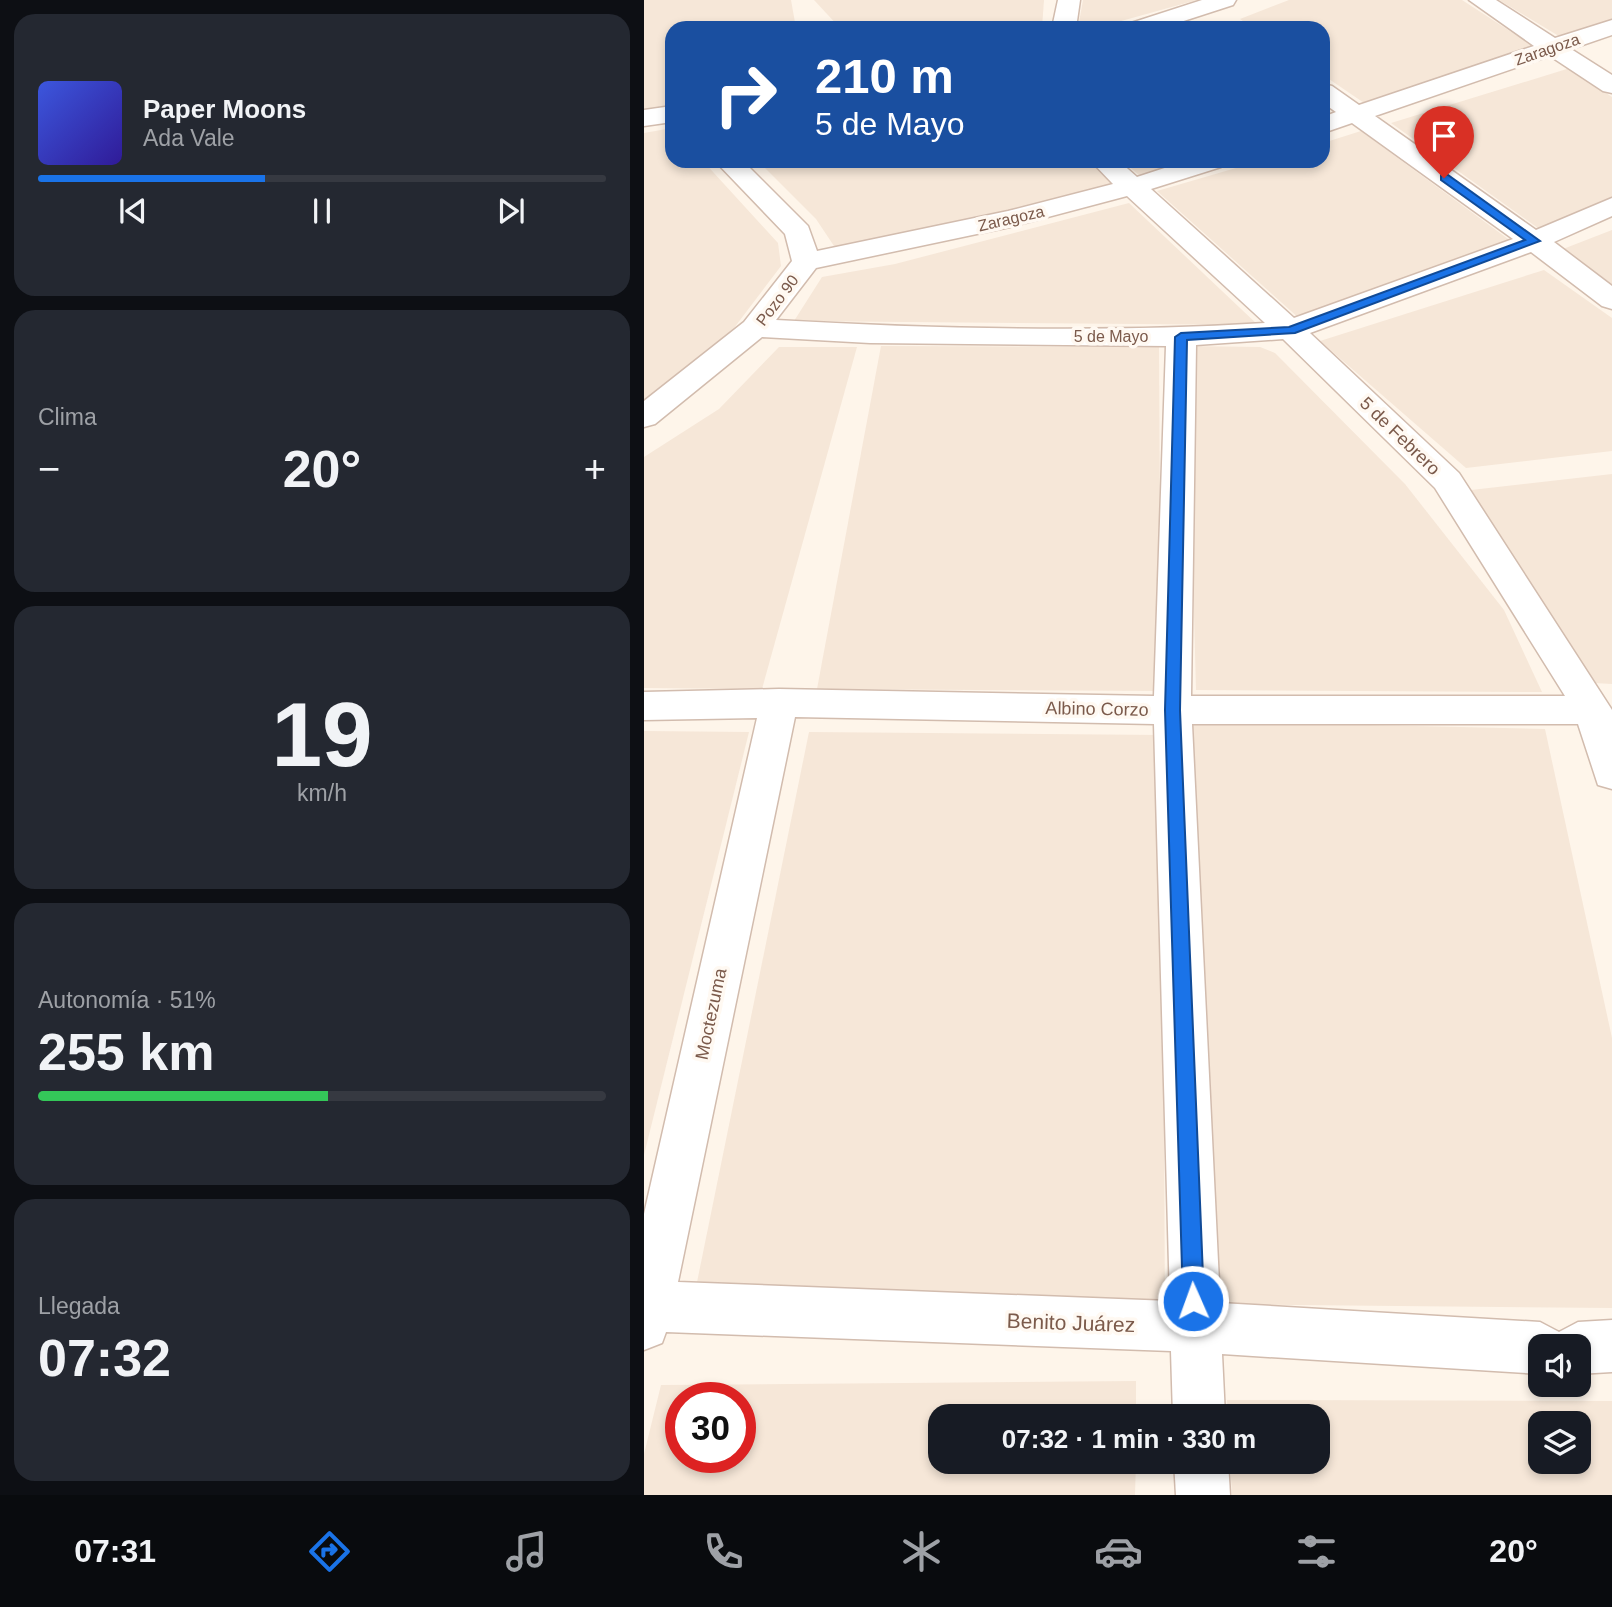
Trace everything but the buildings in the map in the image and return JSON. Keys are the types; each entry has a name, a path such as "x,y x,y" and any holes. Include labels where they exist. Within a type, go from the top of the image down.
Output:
{"street":[{"path":"1065,21 1069,0"},
{"path":"1480,0 1612,86"},
{"path":"1170,21 1222,9"},
{"name":"Zaragoza","path":"1330,123 1612,27"},
{"path":"1330,96 1534,241 1612,300"},
{"path":"644,118 665,115"},
{"name":"Pozo 90","path":"644,417 755,328 806,262 798,232 735,168"},
{"name":"5 de Febrero","path":"1112,168 1290,330 1447,481 1593,710 1612,774"},
{"name":"Zaragoza","path":"806,262 1010,219 1132,187 1190,168"},
{"name":"5 de Mayo","path":"755,328 870,334 1181,337 1290,330 1534,241 1612,206"},
{"path":"1181,337 1172,710 1198,1404"},
{"name":"Albino Corzo","path":"644,705 779,703 1172,710 1593,710"},
{"name":"Moctezuma","path":"645,1312 779,703"},
{"name":"Benito Juárez","path":"645,1312 1194,1327 1528,1347"},
{"path":"1591,1347 1612,1346"},
{"path":"1202,1474 1203,1495"}],"shaded area":[{"path":"644,0 791,0 795,21 665,21 665,110 644,112"},
{"path":"814,0 1044,0 1042,21 834,21"},
{"path":"1083,0 1197,0 1121,21 1079,21"},
{"path":"1289,0 1462,0 1542,52 1370,107 1330,80 1330,21 1240,19"},
{"path":"1499,0 1612,0 1612,23 1567,41"},
{"path":"1570,68 1612,97 1612,208 1549,236 1391,123"},
{"path":"665,129 665,168 709,168 778,243 781,266 734,328 696,365 644,408 644,133"},
{"path":"1361,131 1519,247 1301,320 1157,191 1236,168 1330,168 1330,141"},
{"path":"765,168 1098,168 1117,186 838,252 816,219"},
{"path":"1131,168 1170,168 1141,177"},
{"path":"1129,203 1258,325 794,321 822,277 895,264"},
{"path":"1612,230 1612,284 1563,249"},
{"path":"1544,270 1612,318 1612,451 1466,468 1320,341"},
{"path":"881,346 1159,347 1161,691 817,689"},
{"path":"1187,346 1260,347 1275,353 1405,484 1504,610 1542,692 1196,690"},
{"path":"779,347 857,347 762,689 644,688 644,457 719,409"},
{"path":"1612,474 1612,684 1576,682 1539,597 1471,490"},
{"path":"1192,721 1545,729 1612,1038 1612,1308 1206,1304"},
{"path":"644,731 749,732 644,1155"},
{"path":"809,732 1162,735 1165,1317 695,1292"},
{"path":"1136,1381 1136,1404 928,1404 928,1474 1136,1474 1135,1495 644,1495 644,1454 661,1385 665,1385 665,1473 756,1473 756,1384"},
{"path":"1227,1400 1612,1401 1612,1495 1232,1495 1231,1474 1330,1474 1330,1404 1227,1404"}],"route":[{"path":"1193,1301 1172,710 1181,337 1290,330 1534,241 1444,178"}]}
